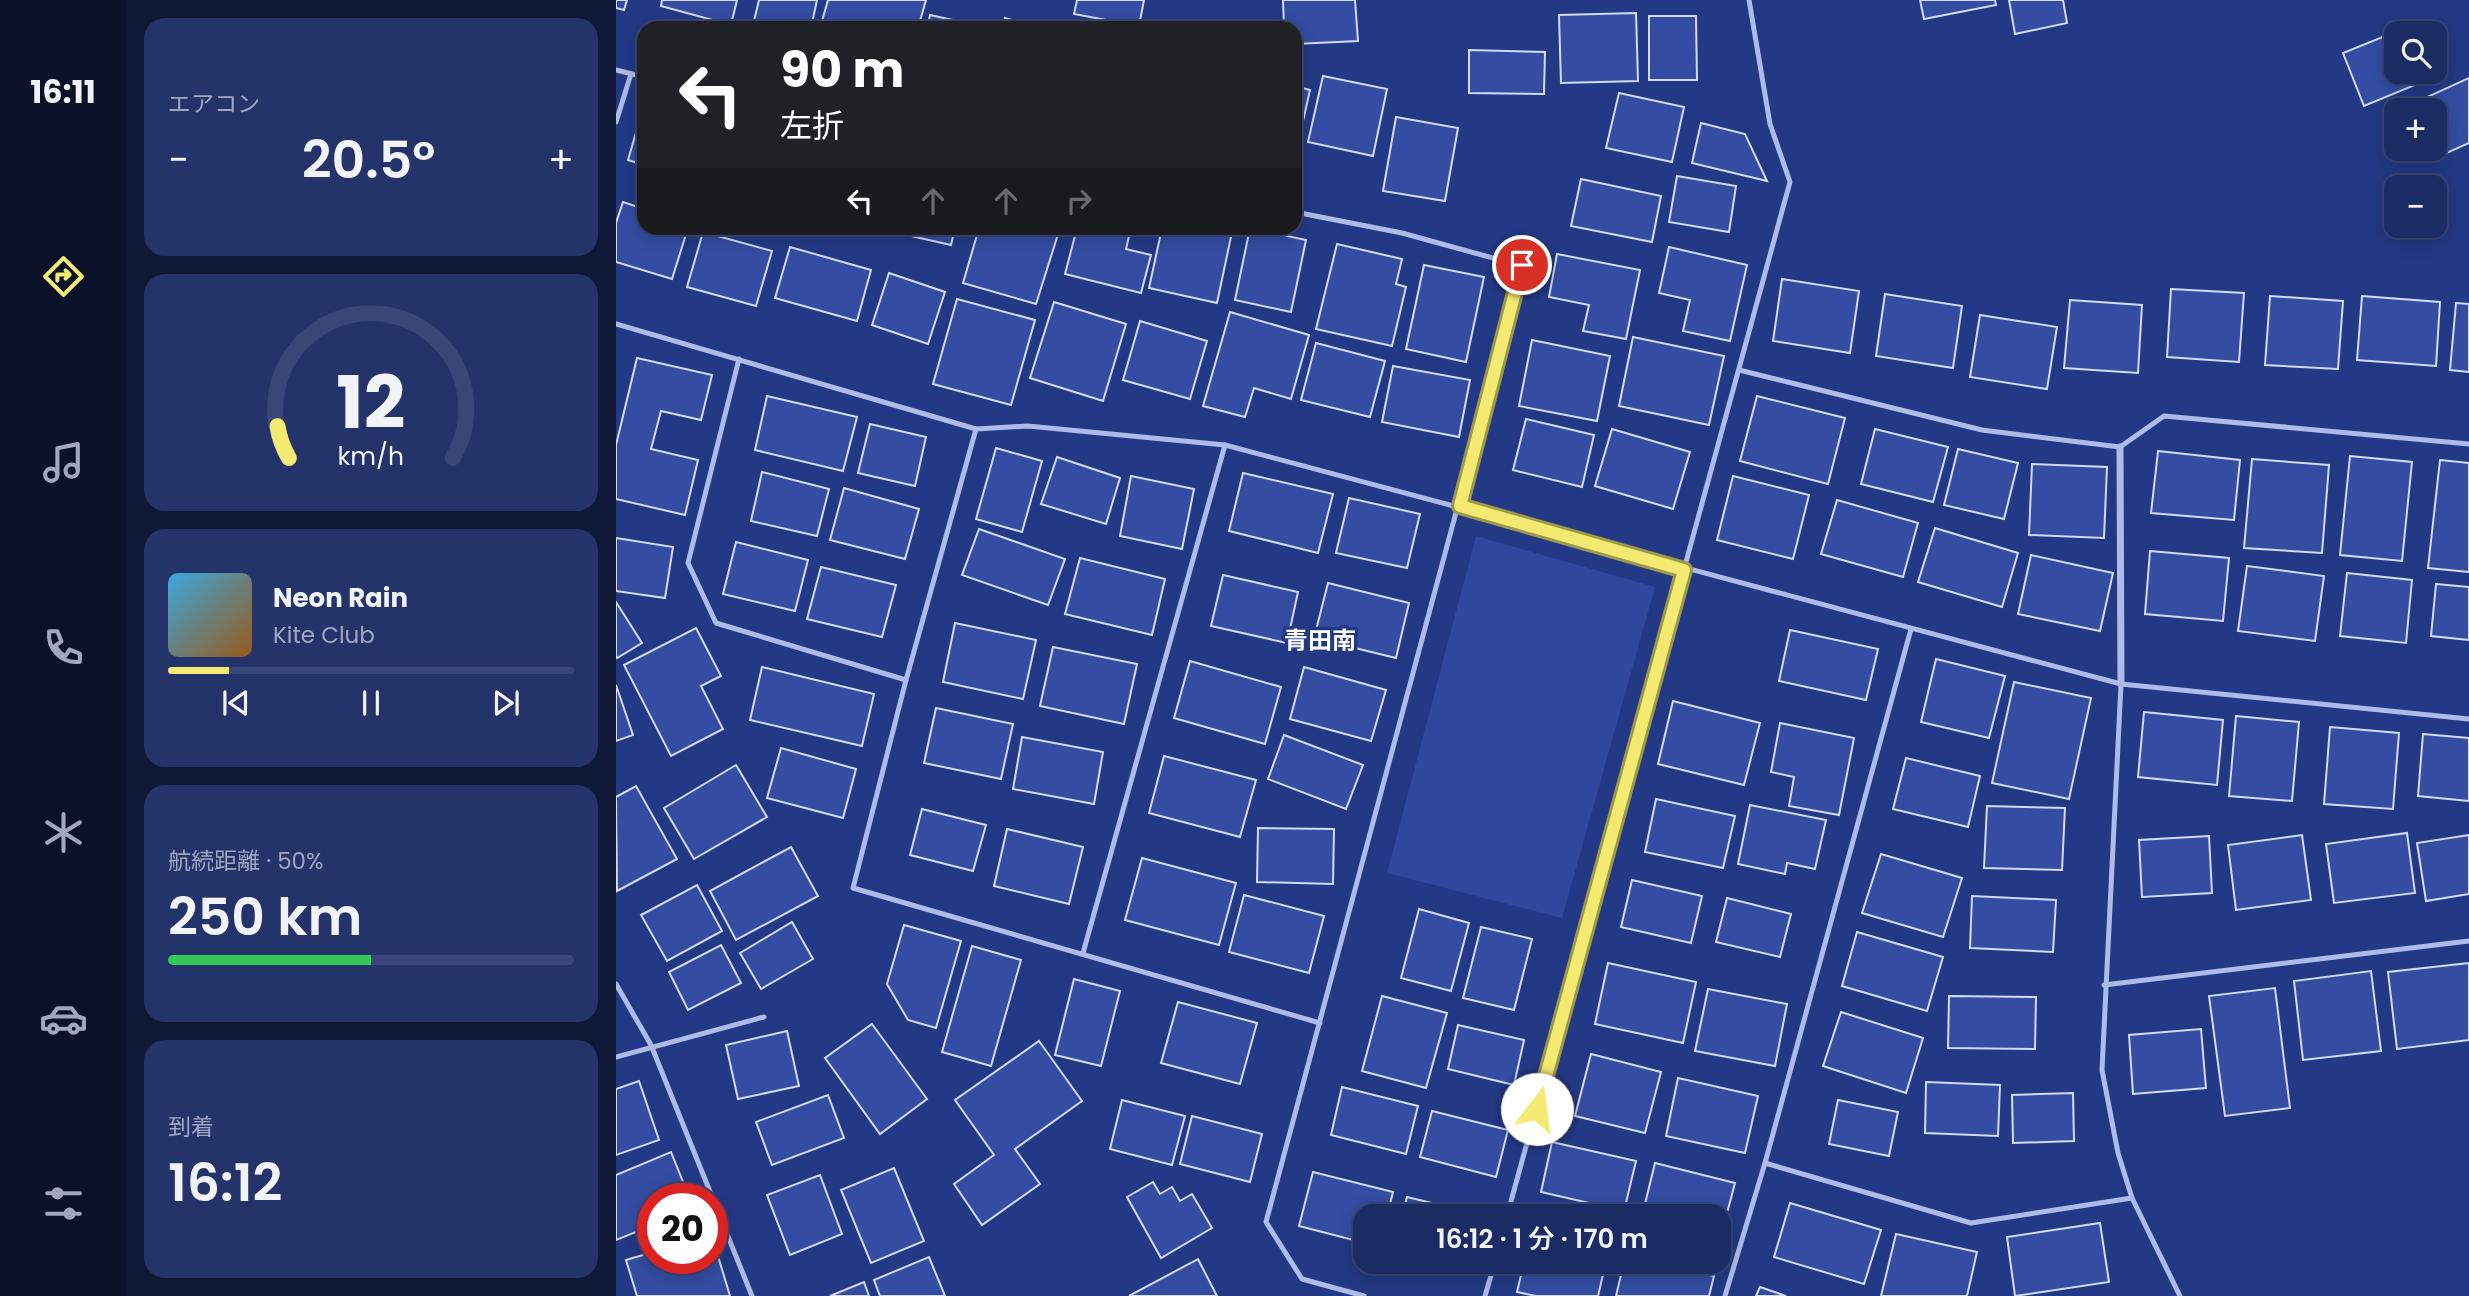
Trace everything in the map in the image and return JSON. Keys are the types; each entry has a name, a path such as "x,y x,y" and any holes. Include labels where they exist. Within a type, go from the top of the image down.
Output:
{"street":[{"path":"2120,447 2121,684"}],"lane":[{"path":"1510,1204 1790,182 1770,124 1749,0"},
{"path":"616,70 637,75"},
{"path":"616,122 631,74"},
{"path":"1302,213 1402,233 1522,265 1460,506 1266,1222 1302,1279 1364,1296"},
{"path":"616,324 976,429 1028,426 1225,445 1460,506 1684,570 2121,684 2469,719"},
{"path":"739,359 688,563 716,624 906,680"},
{"path":"1739,370 1982,430 2120,447 2164,416 2469,443"},
{"path":"976,429 906,680 853,888 1320,1023"},
{"path":"1083,953 1225,445"},
{"path":"1725,1296 1765,1163 1911,629"},
{"path":"2121,684 2104,985 2102,1070 2118,1153 2132,1198 2180,1296"},
{"path":"2104,985 2469,940"},
{"path":"616,984 651,1045 752,1296"},
{"path":"616,1057 651,1045 764,1017"},
{"path":"1765,1163 1971,1223 2132,1198"},
{"path":"1485,1296 1491,1274"}],"shaded area":[{"path":"1476,536 1655,587 1562,918 1387,873"}],"building":[{"path":"616,0 627,0 624,10 616,8"},
{"path":"662,0 737,0 732,21 716,21 661,6"},
{"path":"759,0 817,0 812,21 754,21"},
{"path":"828,0 926,0 920,21 822,21"},
{"path":"1077,0 1144,0 1140,21 1112,21 1074,14"},
{"path":"1283,0 1355,0 1358,41 1302,44 1302,21 1284,21"},
{"path":"1920,0 1995,0 1996,5 1924,19"},
{"path":"2009,0 2063,0 2067,23 2015,34"},
{"path":"1636,13 1638,81 1561,83 1559,15"},
{"path":"930,15 958,21 929,21"},
{"path":"1649,16 1696,16 1697,80 1649,80"},
{"path":"2384,36 2384,84 2417,84 2364,106 2343,53"},
{"path":"1469,50 1545,52 1544,94 1469,93"},
{"path":"1323,76 1387,89 1373,156 1308,142"},
{"path":"2469,78 2469,143 2447,153 2447,98 2425,98"},
{"path":"1302,88 1310,90 1302,126"},
{"path":"1619,93 1684,107 1672,162 1606,148"},
{"path":"1396,117 1458,128 1445,201 1383,191"},
{"path":"1701,123 1745,134 1767,181 1692,163"},
{"path":"637,129 637,163 628,160"},
{"path":"1677,176 1736,186 1729,232 1669,222"},
{"path":"1581,179 1661,196 1652,242 1571,226"},
{"path":"623,202 637,207 637,235 686,235 672,279 616,262 616,223"},
{"path":"702,235 714,235 772,251 756,306 687,287"},
{"path":"907,235 953,235 951,245"},
{"path":"977,235 1058,235 1036,304 963,283"},
{"path":"1075,235 1129,235 1126,249 1151,255 1141,293 1065,274"},
{"path":"1160,235 1231,235 1217,303 1149,288"},
{"path":"1249,235 1283,235 1306,240 1291,312 1235,300"},
{"path":"1337,244 1402,259 1396,284 1406,287 1392,346 1316,329"},
{"path":"790,247 871,270 857,321 775,298"},
{"path":"1669,247 1747,265 1730,341 1683,331 1690,300 1659,293"},
{"path":"1557,254 1640,270 1626,339 1583,331 1589,305 1549,297"},
{"path":"1424,265 1484,277 1466,362 1406,349"},
{"path":"889,273 945,292 928,344 872,325"},
{"path":"1782,279 1859,291 1850,353 1773,341"},
{"path":"2171,289 2244,293 2239,362 2167,357"},
{"path":"1885,294 1962,306 1953,368 1876,356"},
{"path":"2270,296 2343,301 2338,369 2265,365"},
{"path":"2362,296 2440,302 2436,366 2357,360"},
{"path":"957,299 1035,320 1011,405 933,384"},
{"path":"2070,300 2142,305 2138,373 2064,368"},
{"path":"1054,302 1126,324 1103,401 1030,378"},
{"path":"2456,303 2469,304 2469,372 2450,370"},
{"path":"1230,312 1309,335 1291,399 1254,388 1245,417 1203,406"},
{"path":"1980,315 2057,327 2047,389 1970,377"},
{"path":"1140,321 1207,341 1190,399 1123,380"},
{"path":"1633,337 1724,356 1709,425 1619,406"},
{"path":"1532,340 1610,356 1597,421 1519,406"},
{"path":"1316,343 1385,361 1370,417 1301,400"},
{"path":"637,358 712,375 701,420 661,411 651,449 698,460 685,515 616,499 616,445"},
{"path":"1393,366 1470,380 1459,437 1382,422"},
{"path":"767,396 857,417 843,471 755,450"},
{"path":"1757,396 1845,418 1828,484 1740,461"},
{"path":"1526,419 1594,435 1582,487 1513,470"},
{"path":"870,424 926,437 915,486 858,473"},
{"path":"1612,429 1690,452 1673,509 1595,486"},
{"path":"1875,429 1948,447 1933,502 1861,484"},
{"path":"996,448 1042,461 1022,532 976,519"},
{"path":"1958,449 2018,463 2004,519 1944,505"},
{"path":"2158,451 2240,460 2234,520 2151,513"},
{"path":"2350,456 2412,462 2402,561 2340,555"},
{"path":"1057,457 1120,478 1106,524 1041,504"},
{"path":"2252,459 2329,465 2322,553 2244,548"},
{"path":"2440,460 2469,463 2469,572 2428,568"},
{"path":"2032,464 2107,467 2104,538 2029,535"},
{"path":"762,472 829,489 817,536 751,521"},
{"path":"1243,473 1333,494 1318,553 1229,531"},
{"path":"1131,476 1194,489 1182,549 1120,536"},
{"path":"1733,476 1809,495 1793,559 1717,540"},
{"path":"844,488 919,509 905,559 830,540"},
{"path":"1349,498 1420,514 1407,568 1336,553"},
{"path":"1837,500 1918,523 1903,577 1821,554"},
{"path":"1935,528 2018,553 2002,607 1918,582"},
{"path":"979,529 1065,559 1048,605 962,575"},
{"path":"616,538 673,547 665,598 616,591"},
{"path":"736,542 808,560 795,611 723,594"},
{"path":"2150,551 2229,558 2223,621 2145,614"},
{"path":"2031,555 2113,573 2100,631 2018,614"},
{"path":"1080,558 1165,579 1152,635 1065,614"},
{"path":"2247,566 2324,576 2315,641 2238,631"},
{"path":"821,567 896,585 882,637 807,619"},
{"path":"2347,573 2412,580 2406,643 2340,636"},
{"path":"1223,575 1298,592 1287,643 1211,626"},
{"path":"1328,583 1409,603 1396,658 1314,638"},
{"path":"2436,584 2469,587 2469,640 2431,636"},
{"path":"616,602 642,643 617,658 616,656"},
{"path":"955,623 1036,640 1023,699 943,682"},
{"path":"696,628 721,676 701,686 723,729 671,756 624,665"},
{"path":"1790,630 1878,649 1866,700 1779,681"},
{"path":"1053,647 1137,664 1124,724 1040,706"},
{"path":"1936,659 2005,676 1989,738 1921,722"},
{"path":"1190,661 1281,687 1265,744 1174,718"},
{"path":"762,667 874,694 862,746 750,720"},
{"path":"1304,667 1386,690 1371,741 1290,719"},
{"path":"2014,682 2091,698 2069,799 1992,783"},
{"path":"616,685 633,735 616,741"},
{"path":"1673,701 1760,723 1744,785 1658,764"},
{"path":"936,708 1013,724 1001,779 924,763"},
{"path":"2144,712 2223,720 2217,785 2138,777"},
{"path":"2236,716 2299,722 2292,801 2229,796"},
{"path":"1780,723 1854,738 1839,815 1789,806 1794,777 1771,772"},
{"path":"2330,727 2399,733 2393,809 2324,804"},
{"path":"2423,734 2469,738 2469,801 2418,796"},
{"path":"1284,735 1363,765 1346,809 1268,779"},
{"path":"1022,737 1103,752 1094,804 1013,789"},
{"path":"781,748 856,769 843,818 767,798"},
{"path":"1164,756 1256,780 1240,837 1149,813"},
{"path":"1906,758 1980,776 1968,827 1893,809"},
{"path":"736,765 767,817 694,859 664,808"},
{"path":"636,786 677,859 617,891 616,797"},
{"path":"1656,799 1735,816 1723,868 1645,852"},
{"path":"1750,805 1826,820 1815,869 1787,863 1785,874 1738,864"},
{"path":"1987,806 2065,808 2062,870 1984,868"},
{"path":"922,809 986,825 973,871 910,855"},
{"path":"1258,828 1334,829 1333,884 1257,882"},
{"path":"1007,829 1083,847 1069,904 994,886"},
{"path":"2407,833 2415,893 2334,903 2326,844"},
{"path":"2302,835 2311,900 2236,910 2228,845"},
{"path":"2469,835 2469,894 2426,901 2417,843"},
{"path":"2209,836 2212,893 2142,897 2139,840"},
{"path":"791,847 818,896 736,940 710,891"},
{"path":"1881,854 1962,878 1943,937 1862,913"},
{"path":"1142,858 1236,883 1219,945 1125,920"},
{"path":"1632,880 1702,896 1691,943 1621,927"},
{"path":"697,885 722,931 667,961 641,915"},
{"path":"1244,895 1324,916 1309,973 1229,952"},
{"path":"1972,896 2056,900 2053,952 1970,948"},
{"path":"1727,898 1791,914 1780,957 1716,942"},
{"path":"1419,909 1469,923 1451,991 1401,978"},
{"path":"792,922 813,959 761,989 740,953"},
{"path":"904,925 961,941 936,1028 908,1020 887,984"},
{"path":"1481,927 1532,939 1514,1010 1463,998"},
{"path":"1857,932 1943,957 1927,1011 1842,986"},
{"path":"721,945 741,983 688,1010 669,972"},
{"path":"972,946 1021,960 991,1066 942,1052"},
{"path":"1608,963 1696,982 1683,1043 1595,1024"},
{"path":"2469,963 2469,1040 2397,1049 2388,972"},
{"path":"2371,971 2381,1051 2303,1060 2294,981"},
{"path":"1074,979 1120,991 1101,1066 1055,1055"},
{"path":"2275,988 2290,1108 2225,1116 2209,996"},
{"path":"1708,989 1787,1004 1775,1066 1695,1051"},
{"path":"1382,996 1447,1013 1426,1088 1362,1071"},
{"path":"1949,996 2036,997 2035,1049 1948,1048"},
{"path":"1178,1002 1257,1023 1240,1084 1161,1063"},
{"path":"1841,1012 1923,1038 1906,1093 1823,1066"},
{"path":"872,1024 927,1099 880,1134 825,1058"},
{"path":"1458,1025 1524,1040 1514,1085 1448,1069"},
{"path":"2201,1029 2206,1088 2133,1094 2129,1035"},
{"path":"787,1031 799,1086 738,1099 726,1045"},
{"path":"1039,1041 1082,1101 1015,1149 1040,1184 982,1225 954,1184 994,1155 955,1100"},
{"path":"1591,1054 1661,1072 1645,1133 1575,1116"},
{"path":"1678,1078 1758,1096 1745,1153 1666,1136"},
{"path":"639,1081 659,1140 616,1155 616,1089"},
{"path":"1926,1082 2000,1085 1998,1136 1925,1133"},
{"path":"1342,1087 1418,1106 1406,1154 1331,1135"},
{"path":"2073,1093 2074,1141 2013,1143 2012,1095"},
{"path":"828,1095 844,1138 772,1165 756,1122"},
{"path":"1122,1100 1185,1116 1172,1165 1110,1149"},
{"path":"1838,1100 1898,1112 1889,1156 1829,1144"},
{"path":"1432,1111 1508,1130 1496,1177 1420,1157"},
{"path":"1192,1116 1262,1134 1250,1182 1180,1164"},
{"path":"1552,1142 1636,1161 1626,1204 1593,1204 1541,1192"},
{"path":"671,1152 684,1183 637,1183 637,1231 616,1240 616,1175"},
{"path":"1655,1163 1735,1183 1729,1204 1645,1204"},
{"path":"894,1168 924,1241 871,1263 841,1190"},
{"path":"1313,1172 1393,1192 1390,1204 1353,1204 1353,1240 1299,1226"},
{"path":"820,1175 842,1234 790,1255 767,1195"},
{"path":"1153,1182 1160,1194 1172,1187 1180,1201 1192,1194 1212,1228 1161,1258 1127,1197"},
{"path":"1407,1197 1436,1204 1405,1204"},
{"path":"1790,1203 1881,1230 1864,1284 1774,1257"},
{"path":"2100,1223 2109,1282 2015,1296 2007,1237"},
{"path":"1896,1234 1977,1252 1967,1296 1881,1296"},
{"path":"637,1257 637,1274 723,1274 730,1296 637,1296 626,1260"},
{"path":"929,1257 945,1296 880,1296 874,1280"},
{"path":"1198,1259 1217,1296 1129,1296"},
{"path":"1521,1274 1603,1274 1598,1296 1536,1296 1517,1292"},
{"path":"1621,1274 1714,1276 1709,1296 1616,1296"},
{"path":"864,1282 869,1296 830,1296"},
{"path":"1760,1287 1786,1296 1756,1296"}],"district":[{"name":"青田南","path":"1320,640"}],"route":[{"path":"1522,265 1460,506 1684,570 1537,1109"}]}
